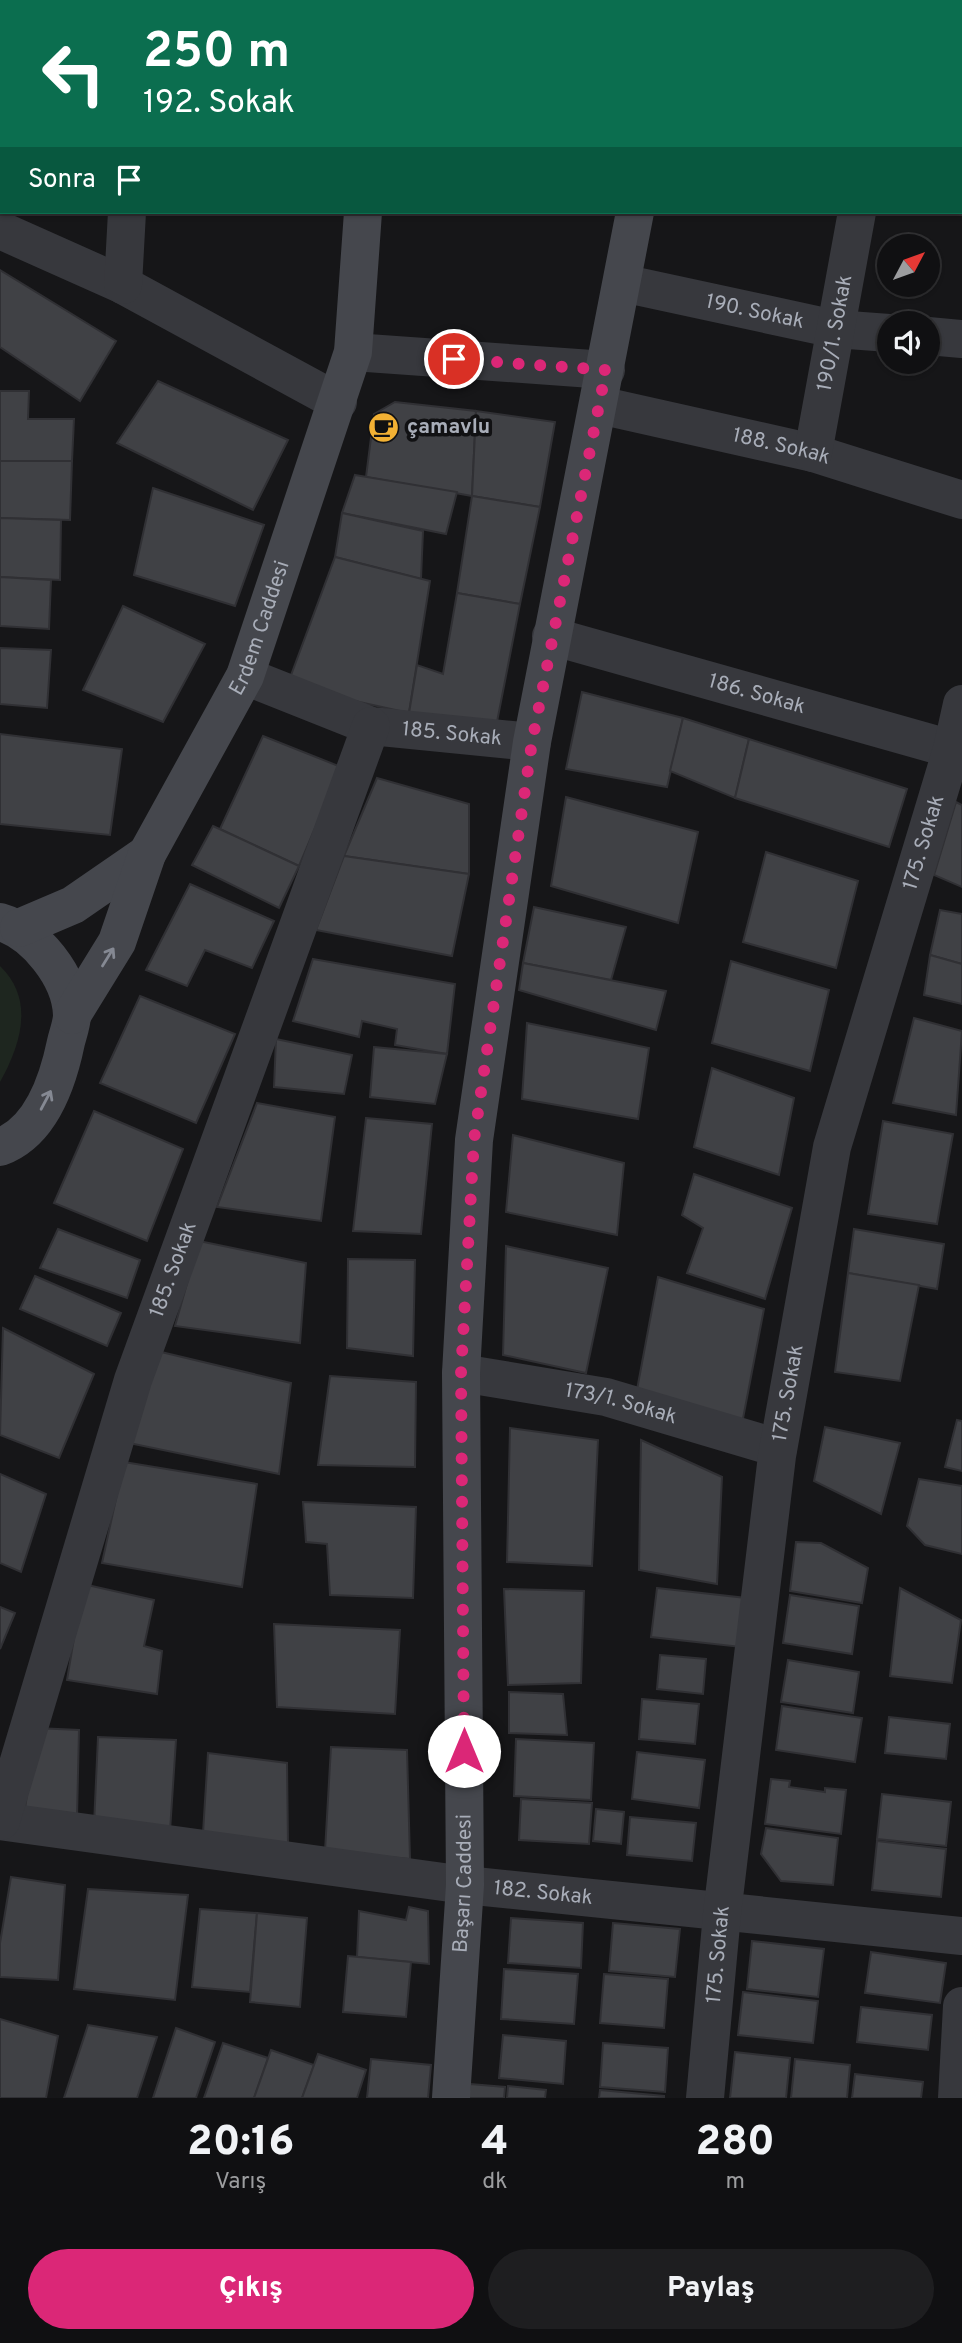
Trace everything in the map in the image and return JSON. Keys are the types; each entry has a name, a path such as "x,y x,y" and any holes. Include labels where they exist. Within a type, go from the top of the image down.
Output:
{"street":[{"path":"123,285 127,214"},
{"name":"Erdem Caddesi","path":"72,1015 117,942 148,854 245,676 338,402 352,352 363,214"},
{"name":"Başarı Caddesi","path":"451,2098 465,1885 461,1373 474,1140 532,742 635,214"},
{"name":"190/1. Sokak","path":"813,453 857,214"},
{"path":"0,230 123,285 338,402"},
{"name":"190. Sokak","path":"622,283 835,330 877,332"},
{"path":"940,337 962,339"},
{"name":"188. Sokak","path":"352,352 602,387 962,500"},
{"name":"186. Sokak","path":"551,636 957,750"},
{"name":"185. Sokak","path":"245,676 371,726 532,742"},
{"name":"175. Sokak","path":"705,2098 722,1914 778,1448 832,1147 957,750 962,704"},
{"name":"185. Sokak","path":"1,1821 133,1380 371,726"},
{"path":"10,925 73,905 148,854"},
{"path":"0,1179 7,1144 37,1117 59,1076 72,1015 62,981 45,951 10,925"},
{"name":"173/1. Sokak","path":"461,1373 606,1397 778,1448"},
{"name":"182. Sokak","path":"1,1821 465,1885 722,1914 962,1936"},
{"path":"957,2098 962,2006"}],"shaded area":[{"path":"0,966 18,993 21,1023 14,1053 0,1082"}],"building":[{"path":"0,270 116,341 80,401 0,347"},
{"path":"158,381 288,440 253,510 117,443"},
{"path":"0,391 29,391 28,419 74,419 72,461 0,461"},
{"path":"395,402 476,411 472,496 366,477 374,414"},
{"path":"476,411 555,422 540,507 472,496"},
{"path":"0,461 72,461 70,520 0,518"},
{"path":"355,475 457,492 446,534 342,513"},
{"path":"153,488 264,525 235,606 134,575"},
{"path":"472,496 540,507 520,604 457,593"},
{"path":"342,513 423,531 421,579 335,557"},
{"path":"0,518 61,520 60,580 0,577"},
{"path":"335,557 430,581 409,713 287,686"},
{"path":"0,577 51,580 49,629 0,626"},
{"path":"457,593 520,604 496,727 409,713 417,665 443,674"},
{"path":"123,606 205,644 163,722 83,690"},
{"path":"0,648 51,650 47,708 0,704"},
{"path":"582,692 683,718 667,787 566,769"},
{"path":"683,718 749,739 735,798 670,771"},
{"path":"0,734 122,749 110,835 0,824"},
{"path":"263,736 341,767 299,866 220,829"},
{"path":"749,739 907,789 889,847 735,798"},
{"path":"377,778 469,804 469,874 344,856"},
{"path":"566,797 698,832 678,923 551,886"},
{"path":"956,802 962,805 962,887 934,875"},
{"path":"213,826 299,866 279,908 192,865"},
{"path":"766,852 858,881 836,968 743,942"},
{"path":"344,856 469,874 452,956 316,930"},
{"path":"190,884 274,921 252,968 205,950 187,986 146,970"},
{"path":"534,907 626,927 611,980 523,963"},
{"path":"940,910 962,914 962,964 930,955"},
{"path":"930,955 962,964 962,1004 924,995"},
{"path":"313,959 455,984 447,1054 395,1045 397,1029 362,1021 359,1037 293,1021"},
{"path":"731,961 829,990 810,1071 712,1043"},
{"path":"523,963 666,991 656,1030 519,990"},
{"path":"140,996 235,1034 196,1123 100,1083"},
{"path":"914,1018 962,1031 956,1115 893,1103"},
{"path":"527,1023 649,1048 638,1119 522,1099"},
{"path":"276,1039 352,1055 344,1094 274,1087"},
{"path":"374,1047 447,1054 435,1104 370,1097"},
{"path":"712,1068 794,1098 779,1175 694,1147"},
{"path":"257,1103 335,1117 321,1221 217,1207"},
{"path":"94,1111 183,1149 147,1241 54,1203"},
{"path":"366,1118 432,1124 421,1234 353,1231"},
{"path":"883,1121 953,1134 937,1224 868,1214"},
{"path":"513,1135 624,1163 617,1235 506,1212"},
{"path":"694,1174 792,1208 765,1299 687,1273 703,1228 682,1215"},
{"path":"58,1229 140,1260 127,1298 40,1268"},
{"path":"854,1229 944,1244 937,1289 848,1273"},
{"path":"199,1241 306,1263 300,1343 175,1326"},
{"path":"506,1246 608,1268 586,1373 503,1355"},
{"path":"348,1259 415,1260 413,1356 347,1348"},
{"path":"848,1273 919,1285 900,1381 835,1372"},
{"path":"35,1276 121,1313 107,1346 20,1309"},
{"path":"658,1277 764,1309 741,1429 636,1395"},
{"path":"3,1328 94,1374 59,1458 0,1435"},
{"path":"157,1351 291,1383 279,1474 129,1443"},
{"path":"330,1376 416,1382 415,1467 318,1465"},
{"path":"957,1420 962,1421 962,1471 945,1467"},
{"path":"825,1427 900,1443 881,1514 814,1481"},
{"path":"510,1428 598,1440 592,1566 507,1562"},
{"path":"641,1440 722,1477 717,1584 639,1570"},
{"path":"124,1462 257,1484 242,1587 102,1563"},
{"path":"0,1474 46,1494 21,1572 0,1563"},
{"path":"919,1479 962,1486 962,1554 925,1545 907,1526"},
{"path":"303,1502 416,1507 413,1598 330,1595 327,1544 306,1542"},
{"path":"796,1542 821,1543 868,1568 862,1603 790,1591"},
{"path":"83,1584 154,1600 144,1646 162,1651 157,1694 67,1680"},
{"path":"657,1588 746,1598 741,1647 651,1637"},
{"path":"900,1588 961,1620 952,1683 890,1676"},
{"path":"504,1589 584,1591 581,1683 508,1685"},
{"path":"790,1595 859,1606 852,1654 783,1643"},
{"path":"0,1607 15,1613 0,1649"},
{"path":"274,1624 400,1630 395,1714 277,1707"},
{"path":"660,1655 706,1659 703,1694 657,1689"},
{"path":"788,1660 859,1672 853,1713 781,1702"},
{"path":"509,1692 563,1694 567,1735 509,1733"},
{"path":"642,1699 699,1704 695,1744 639,1739"},
{"path":"782,1706 862,1718 855,1762 776,1750"},
{"path":"889,1717 950,1724 946,1759 885,1753"},
{"path":"36,1728 79,1730 77,1817 25,1809"},
{"path":"98,1737 176,1740 170,1831 94,1825"},
{"path":"516,1739 594,1743 591,1800 514,1796"},
{"path":"331,1747 407,1750 410,1859 325,1851"},
{"path":"637,1752 705,1760 699,1808 632,1799"},
{"path":"208,1753 287,1763 288,1845 203,1833"},
{"path":"771,1779 790,1781 789,1787 825,1792 825,1788 846,1790 841,1834 765,1824"},
{"path":"882,1794 951,1802 946,1846 877,1839"},
{"path":"521,1799 592,1803 589,1844 519,1840"},
{"path":"596,1809 624,1812 621,1844 593,1841"},
{"path":"630,1817 696,1823 692,1861 627,1855"},
{"path":"766,1828 838,1838 833,1885 781,1881 761,1854"},
{"path":"877,1841 946,1849 941,1897 872,1890"},
{"path":"11,1877 65,1885 58,1980 0,1977 0,1943"},
{"path":"88,1889 188,1895 175,2000 74,1989"},
{"path":"409,1907 428,1911 429,1964 357,1957 359,1911 406,1920"},
{"path":"200,1909 257,1913 250,1992 192,1987"},
{"path":"257,1913 307,1918 300,2007 250,2002"},
{"path":"511,1918 583,1923 581,1968 508,1963"},
{"path":"613,1923 680,1929 675,1977 609,1971"},
{"path":"752,1941 824,1949 818,1997 747,1989"},
{"path":"871,1952 946,1963 940,2003 865,1993"},
{"path":"348,1956 411,1962 406,2017 343,2012"},
{"path":"504,1969 578,1974 574,2024 501,2019"},
{"path":"604,1974 668,1979 664,2028 600,2023"},
{"path":"743,1992 818,2001 813,2043 738,2035"},
{"path":"861,2007 932,2015 928,2050 857,2042"},
{"path":"0,2019 58,2036 46,2098 0,2098"},
{"path":"88,2025 157,2037 137,2098 64,2098"},
{"path":"176,2028 215,2042 196,2098 153,2098"},
{"path":"503,2035 566,2041 563,2084 499,2078"},
{"path":"223,2043 268,2058 254,2098 204,2098"},
{"path":"603,2043 668,2048 665,2092 600,2087"},
{"path":"271,2050 314,2065 302,2098 254,2098"},
{"path":"735,2052 790,2058 786,2098 730,2098"},
{"path":"318,2054 366,2070 357,2098 302,2098"},
{"path":"371,2059 431,2065 428,2098 367,2098"},
{"path":"795,2059 850,2065 847,2098 791,2098"},
{"path":"855,2074 923,2082 921,2098 852,2098"},
{"path":"470,2084 505,2087 504,2098 468,2098"},
{"path":"508,2086 546,2090 545,2098 507,2098"},
{"path":"600,2090 664,2096 664,2098 599,2098"}],"place":[{"name":"çamavlu","path":"384,427"}],"route":[{"path":"454,359 606,370 532,742 474,1140 461,1373 464,1751"}]}
